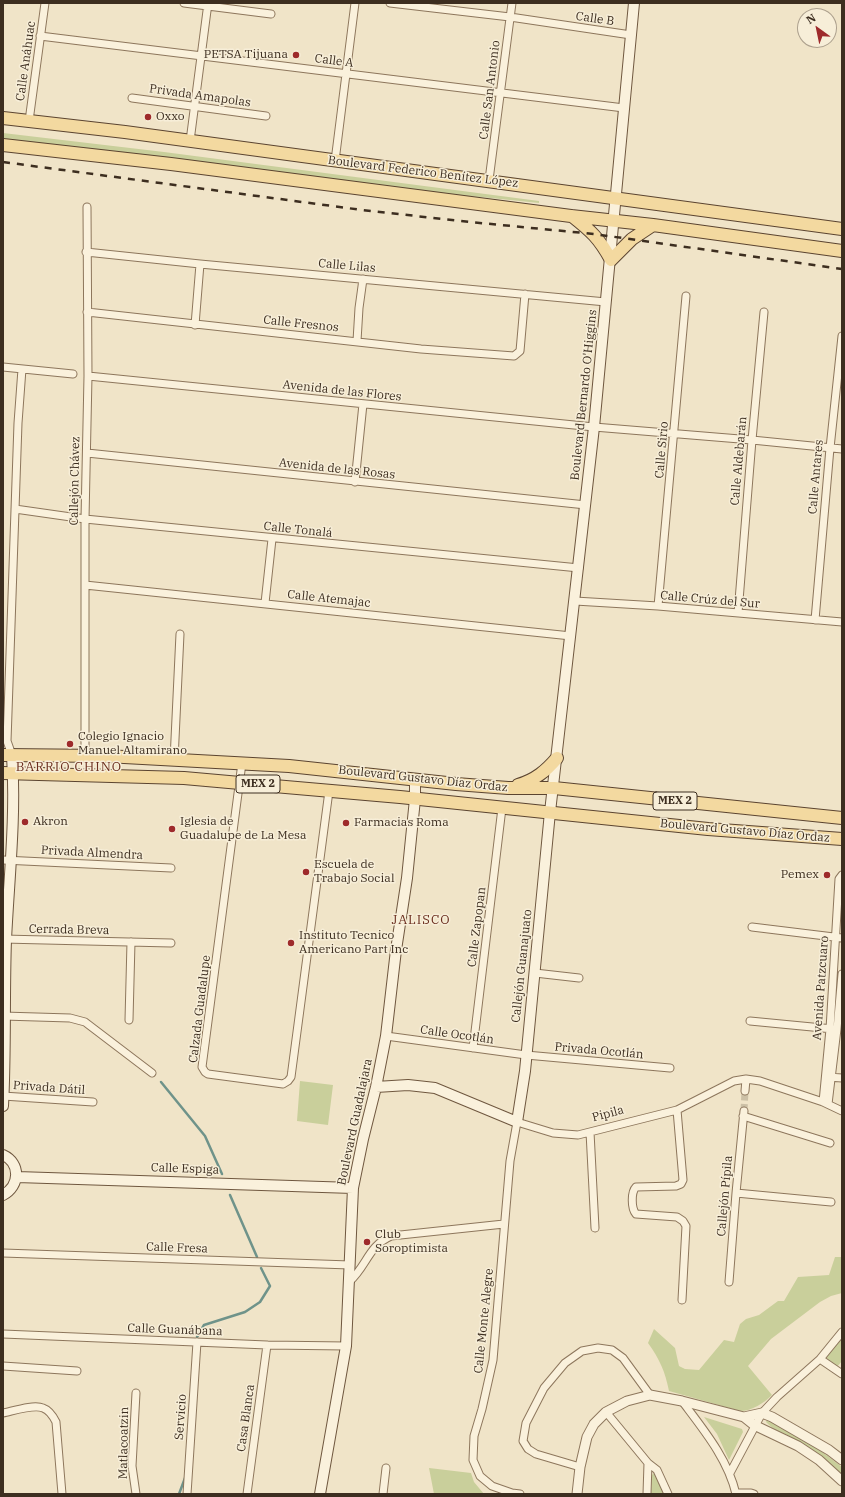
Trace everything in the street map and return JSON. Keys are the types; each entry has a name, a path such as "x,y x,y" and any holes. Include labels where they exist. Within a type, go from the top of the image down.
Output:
{"main road":[{"name":"Boulevard Bernardo O'Higgins","path":"554,788 594,427 634,3"},
{"name":"Boulevard Federico Benítez López","path":"3,118 125,132 335,161 489,180 842,229"},
{"name":"Boulevard Federico Benítez López","path":"3,145 171,164 571,216 653,225 842,251"},
{"path":"571,216 594,234 610,260 632,239 653,225"},
{"path":"3,1099 8,773 6,753"},
{"name":"Boulevard Gustavo Díaz Ordaz","path":"6,753 85,755 289,766 415,780 508,788 554,788 842,818"},
{"path":"508,788 529,782 542,774 557,758"},
{"name":"Boulevard Gustavo Díaz Ordaz","path":"8,773 184,778 240,782 708,829 842,839"},
{"name":"Boulevard Guadalajara","path":"320,1494 346,1346 354,1188 363,1139 376,1087 386,1036 396,950 407,878 414,814 415,780"},
{"name":"Callejón Guanajuato","path":"517,1122 522,1094 550,812 554,788"},
{"name":"Pipila","path":"376,1087 408,1085 435,1088 517,1122"},
{"path":"3,1155 16,1169 14,1185 3,1195"},
{"name":"Calle Espiga","path":"16,1177 354,1188"}],"street":[{"name":"Calle Anáhuac","path":"29,121 45,3"},
{"path":"184,3 208,4 271,14"},
{"path":"335,161 355,3"},
{"name":"Calle B","path":"390,3 510,17 631,35"},
{"name":"Calle San Antonio","path":"489,180 512,3"},
{"path":"190,141 208,4"},
{"name":"Calle A","path":"40,36 624,108"},
{"name":"Privada Amapolas","path":"132,98 195,105 266,116"},
{"name":"Callejón Chávez","path":"85,755 85,519 88,376 86,252 87,207"},
{"name":"Calle Lilas","path":"86,252 606,302"},
{"path":"195,324 200,264"},
{"path":"357,341 363,279"},
{"name":"Calle Fresnos","path":"87,312 421,349 514,356 520,351 525,294"},
{"name":"Calle Sirio","path":"658,606 686,296"},
{"name":"Calle Aldebarán","path":"738,613 764,312"},
{"name":"Calle Antares","path":"815,620 830,448 842,336"},
{"path":"3,367 73,374"},
{"path":"6,753 22,369"},
{"name":"Avenida de las Flores","path":"88,376 594,427 842,449"},
{"path":"355,482 363,404"},
{"name":"Avenida de las Rosas","path":"87,453 586,505"},
{"name":"Calle Tonalá","path":"15,509 85,519 272,539 579,568"},
{"path":"265,603 272,539"},
{"name":"Calle Atemajac","path":"85,584 571,636"},
{"name":"Calle Crúz del Sur","path":"575,601 658,606 842,622"},
{"path":"174,760 180,634"},
{"path":"6,753 7,741"},
{"name":"Calzada Guadalupe","path":"242,764 202,1067 208,1074 283,1084 291,1077 329,791"},
{"name":"Calle Zapopan","path":"473,1048 502,808"},
{"name":"Privada Almendra","path":"7,860 171,868"},
{"name":"Avenida Patzcuaro","path":"836,1029 840,879 842,875"},
{"path":"752,927 839,938"},
{"name":"Cerrada Breva","path":"5,939 171,943"},
{"path":"129,1020 131,942"},
{"path":"535,973 579,978"},
{"name":"Avenida Patzcuaro","path":"826,1103 842,974"},
{"path":"4,1016 70,1018 85,1022 152,1073"},
{"path":"750,1021 836,1029"},
{"name":"Calle Ocotlán","path":"386,1036 526,1055"},
{"name":"Privada Ocotlán","path":"526,1055 670,1068"},
{"path":"829,1077 842,1078"},
{"path":"745,1091 746,1079"},
{"name":"Pipila","path":"517,1122 553,1133 578,1135 677,1110 734,1081 746,1079 760,1081 826,1103 842,1111"},
{"name":"Privada Dátil","path":"3,1099 93,1102"},
{"path":"677,1110 683,1180 681,1184 676,1186 636,1187 633,1192 633,1210 636,1214 677,1217 683,1221 686,1226 682,1300"},
{"name":"Callejón Pípila","path":"729,1282 743,1113 830,1143"},
{"name":"Calle Monte Alegre","path":"517,1122 510,1161 493,1360 482,1409 474,1436 473,1460 480,1476 492,1486 512,1493 520,1494"},
{"path":"590,1132 595,1228"},
{"path":"736,1193 831,1202"},
{"path":"349,1282 359,1272 375,1245 391,1236 504,1224"},
{"name":"Calle Fresa","path":"3,1253 350,1265"},
{"path":"730,1473 754,1425 762,1413 777,1397 820,1359 842,1332"},
{"name":"Calle Guanábana","path":"4,1334 267,1345 346,1346"},
{"name":"Servicio","path":"187,1494 197,1342"},
{"name":"Casa Blanca","path":"248,1494 267,1345"},
{"path":"580,1467 536,1454 528,1449 523,1441 526,1423 544,1388 565,1363 582,1351 598,1348 612,1350 623,1358 650,1395"},
{"path":"820,1359 842,1374"},
{"path":"3,1366 77,1371"},
{"name":"Matlacoatzin","path":"136,1393 132,1466 136,1494"},
{"path":"577,1494 580,1467 587,1437 594,1424 606,1412 627,1401 650,1395 682,1401 744,1417 754,1425 798,1446 818,1460 842,1481"},
{"path":"682,1401 708,1436 730,1473 736,1494 751,1492 754,1494"},
{"path":"3,1413 36,1407 44,1408 51,1413 56,1422 62,1494"},
{"path":"606,1412 648,1463 657,1470 668,1494"},
{"path":"744,1417 762,1413 772,1417 842,1460"},
{"path":"647,1494 648,1463"},
{"path":"383,1494 386,1468"}],"green space":[{"path":"3,133 164,152 539,201 539,203 443,195 3,140"},
{"path":"300,1081 333,1085 328,1125 297,1121"},
{"path":"835,1257 842,1257 842,1293 831,1296 820,1302 771,1339 748,1366 772,1395 765,1401 753,1408 740,1411 669,1391 662,1366 648,1343 654,1329 675,1348 679,1366 685,1369 699,1370 724,1340 734,1342 740,1324 746,1319 759,1315 778,1301 784,1301 798,1277 829,1275"},
{"path":"842,1334 842,1361 837,1367 824,1356"},
{"path":"704,1417 742,1429 743,1432 729,1460 717,1434"},
{"path":"767,1420 770,1420 821,1451 842,1467 842,1476 806,1446 772,1427 766,1422"},
{"path":"429,1468 471,1473 474,1482 484,1494 434,1494"},
{"path":"654,1473 664,1494 651,1494 652,1475"}],"waterway":[{"path":"161,1082 205,1136 222,1174"},
{"path":"230,1195 257,1257"},
{"path":"197,1337 204,1325 245,1312 260,1302 270,1286 261,1268"},
{"path":"179,1494 185,1478"}],"tunnel":[{"path":"744,1111 745,1091"}],"railway":[{"path":"3,162 362,210 594,234 842,269"}],"place":[{"name":"PETSA Tijuana","path":"296,55"},
{"name":"Oxxo","path":"148,117"},
{"name":"Colegio Ignacio Manuel Altamirano","path":"70,744"},
{"name":"Akron","path":"25,822"},
{"name":"Farmacias Roma","path":"346,823"},
{"name":"Iglesia de Guadalupe de La Mesa","path":"172,829"},
{"name":"Escuela de Trabajo Social","path":"306,872"},
{"name":"Pemex","path":"827,875"},
{"name":"Instituto Tecnico Americano Part Inc","path":"291,943"},
{"name":"Club Soroptimista","path":"367,1242"}],"district":[{"name":"BARRIO CHINO","path":"69,767"},
{"name":"JALISCO","path":"421,920"}]}
